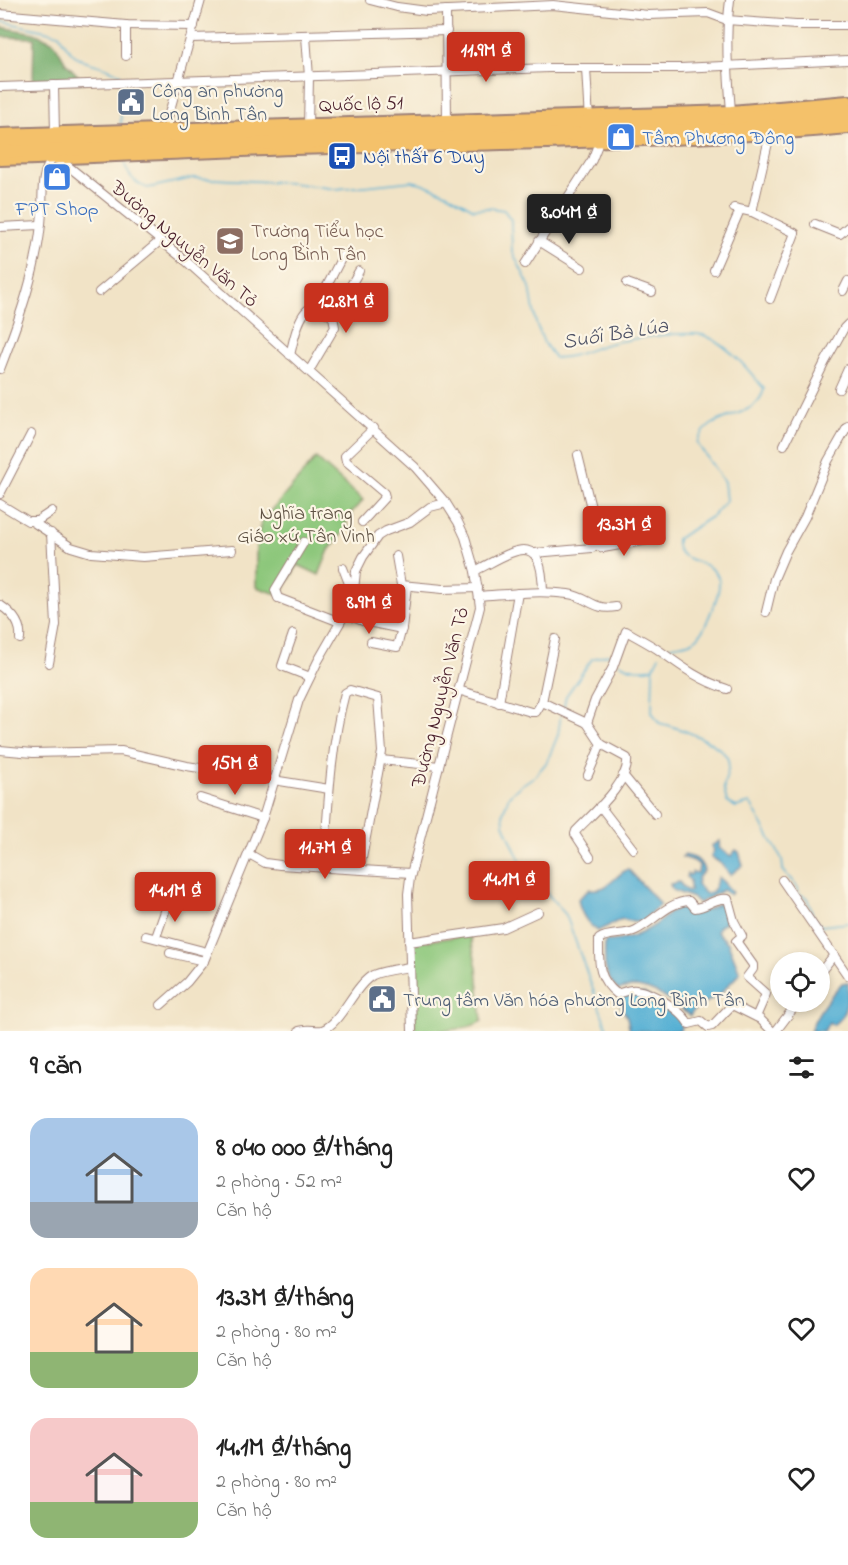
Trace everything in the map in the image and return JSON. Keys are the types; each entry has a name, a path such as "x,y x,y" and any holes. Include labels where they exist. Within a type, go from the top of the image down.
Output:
{"highway":[{"name":"Quốc lộ 51","path":"168,142 398,143 601,137 848,109"},
{"name":"Quốc lộ 51","path":"127,144 308,128 447,123 588,119 732,123 848,120"},
{"path":"0,143 127,144"},
{"path":"0,152 53,143"}],"main road":[{"name":"Quốc lộ 51","path":"732,123 848,101"},
{"name":"Quốc lộ 51","path":"732,123 770,134 848,128"},
{"path":"0,134 53,143 127,144"},
{"name":"Quốc lộ 51","path":"127,144 168,142"},
{"path":"0,160 53,143"}],"street":[{"path":"168,142 168,117 201,0"},
{"path":"370,0 412,10 553,5 648,15 708,13 727,20 796,25 848,25"},
{"path":"730,0 727,20 727,66 732,123"},
{"path":"446,10 447,123"},
{"path":"0,14 126,25 194,26"},
{"path":"126,25 126,56"},
{"path":"191,38 447,31"},
{"path":"306,36 309,77 308,128"},
{"path":"0,87 447,72 727,66 848,60"},
{"path":"586,68 588,119"},
{"path":"0,369 31,273 40,225 43,179 53,143 54,86"},
{"path":"752,212 770,134"},
{"path":"525,264 592,160 601,137"},
{"name":"Đường Nguyễn Văn Tỏ","path":"53,143 68,166 186,261 415,466 446,503 465,537 475,571 480,607 411,873 408,894 412,1031"},
{"path":"714,270 737,209 752,212 795,233 770,299"},
{"path":"815,224 840,234 848,227"},
{"path":"0,227 40,225"},
{"path":"539,240 582,268"},
{"path":"99,292 160,241"},
{"path":"316,307 343,255"},
{"path":"309,371 335,327 333,317 359,271"},
{"path":"843,291 848,281"},
{"path":"627,283 652,292"},
{"path":"290,355 302,315 316,307 333,317"},
{"path":"784,445 825,362 848,324"},
{"path":"839,389 848,369"},
{"path":"766,612 774,579 786,550 805,517 828,461 848,426"},
{"path":"362,522 385,497 384,493 346,461 345,456 374,428"},
{"path":"0,494 31,434"},
{"path":"578,455 593,516 597,546"},
{"path":"161,1005 188,982 204,961 263,818 291,723 310,677 354,596 356,571 363,557 378,536 410,522 430,507 446,503"},
{"path":"0,504 71,547 91,553 143,557 232,550"},
{"path":"33,522 52,511"},
{"path":"49,663 56,625 51,533"},
{"path":"475,571 521,550 528,549 535,553 597,546 603,548 659,538"},
{"path":"304,542 275,590 275,594 278,598 340,622"},
{"path":"535,553 542,570 543,592"},
{"path":"396,556 401,585 478,592 543,592 577,596 604,609 616,607"},
{"path":"343,568 354,596"},
{"path":"371,642 397,647 402,629 407,586"},
{"path":"499,703 518,593"},
{"path":"0,605 15,618 20,639"},
{"path":"345,614 363,621 402,629"},
{"path":"586,723 595,700 613,667 626,631 659,650 692,674 709,683 728,688"},
{"path":"293,634 282,666 310,677"},
{"path":"458,690 531,712 539,710 555,639"},
{"path":"324,867 329,789 337,733 346,691 350,690 378,698 381,760 360,869"},
{"path":"542,702 586,723 601,744 627,758 628,761 613,793 575,832 591,857"},
{"path":"588,775 601,744"},
{"path":"0,750 33,753 121,751 172,763 329,789"},
{"path":"381,760 439,766"},
{"path":"623,775 655,814"},
{"path":"200,798 263,818"},
{"path":"600,806 633,849"},
{"path":"249,854 265,863 411,873"},
{"path":"782,880 848,975"},
{"path":"756,1017 766,994 747,977 753,965 736,941 742,936 734,921 728,899 720,898 699,908 695,908 689,901 678,902 650,924 630,933 604,935 599,939 600,970 608,986 617,994 628,990 639,990 684,1015 689,1024 701,1021 708,1027 712,1026 732,1005 756,1017 774,1031 790,1012"},
{"path":"157,938 169,900"},
{"path":"410,942 503,928 538,912"},
{"path":"152,928 157,938"},
{"path":"146,936 207,952"},
{"path":"170,953 204,961"},
{"path":"830,960 834,955"},
{"path":"299,1031 322,1030 331,1024 364,982 373,975 410,967"}],"green space":[{"path":"0,27 34,33 54,42 66,63 84,82 33,83 34,38 0,37"},
{"name":"Nghĩa trang Giáo xứ Tân Vinh","path":"316,458 363,500 350,514 353,516 345,523 348,526 329,550 319,575 298,565 280,595 256,587 256,545 261,523"},
{"path":"470,935 477,968 482,1021 460,1029 415,1031 413,943"}],"water":[{"path":"720,841 719,848 731,856 736,850 739,852 743,865 730,875 722,864 711,857 714,850 711,846"},
{"path":"684,855 697,859 701,863 704,870 698,878 697,885 706,894 712,892 719,877 732,892 730,895 723,890 699,903 693,898 672,890 670,884 679,882 690,891 690,880 686,877 687,874 698,873 699,865 682,857"},
{"path":"628,869 661,905 643,922 622,919 598,931 580,909 578,899 590,889 606,886"},
{"path":"723,902 728,921 718,927 717,932 728,943 740,973 720,994 694,1010 690,1016 647,989 628,987 618,990 613,984 607,973 604,955 605,941 637,935 682,906 687,905 692,912 706,910"},
{"path":"848,982 847,1001 842,1016 833,1025 829,1022 824,1031 810,1031 820,1012 830,1012 830,997 842,983"},
{"path":"644,993 683,1019 680,1031 630,1031 627,1017 619,1003 621,996"}],"waterway":[{"name":"Suối Bà Lúa","path":"0,21 59,34 66,46 79,58 120,74 120,80"},
{"name":"Suối Bà Lúa","path":"120,85 121,125"},
{"name":"Suối Bà Lúa","path":"124,160 132,177 139,184 148,188 193,178 292,183 336,189 412,181 421,183 446,193 474,209 504,210 511,220 512,251 530,287 536,323 544,343 555,358 574,355 625,340 686,334 706,336 730,352 764,389 756,403 742,412 711,425 697,443 724,482 726,501 714,515 677,539 678,550 684,556 712,569 718,576 719,589 707,623 698,637 691,642 663,649"},
{"name":"Suối Bà Lúa","path":"563,710 566,696 592,659 608,654 613,658"},
{"name":"Suối Bà Lúa","path":"619,663 636,669 648,669 653,668 659,656"},
{"path":"653,668 652,712 659,723 698,736 724,753 729,763 724,788 727,802 736,807 750,803 782,859 783,870 798,888 799,894 807,898 814,918 821,926 848,923"},
{"name":"Suối Bà Lúa","path":"561,714 558,735 547,762 535,776 509,796 503,813 504,824 524,867 566,915 608,1031"}],"place":[{"name":"Công an phường Long Bình Tân","path":"131,102"},
{"name":"Tâm Phương Đông","path":"621,137"},
{"name":"Nội thất 6 Duy","path":"342,156"},
{"name":"FPT Shop","path":"57,177"},
{"name":"Trường Tiểu học Long Bình Tân","path":"230,241"},
{"name":"Trung tâm Văn hóa phường Long Bình Tân","path":"382,999"}]}
